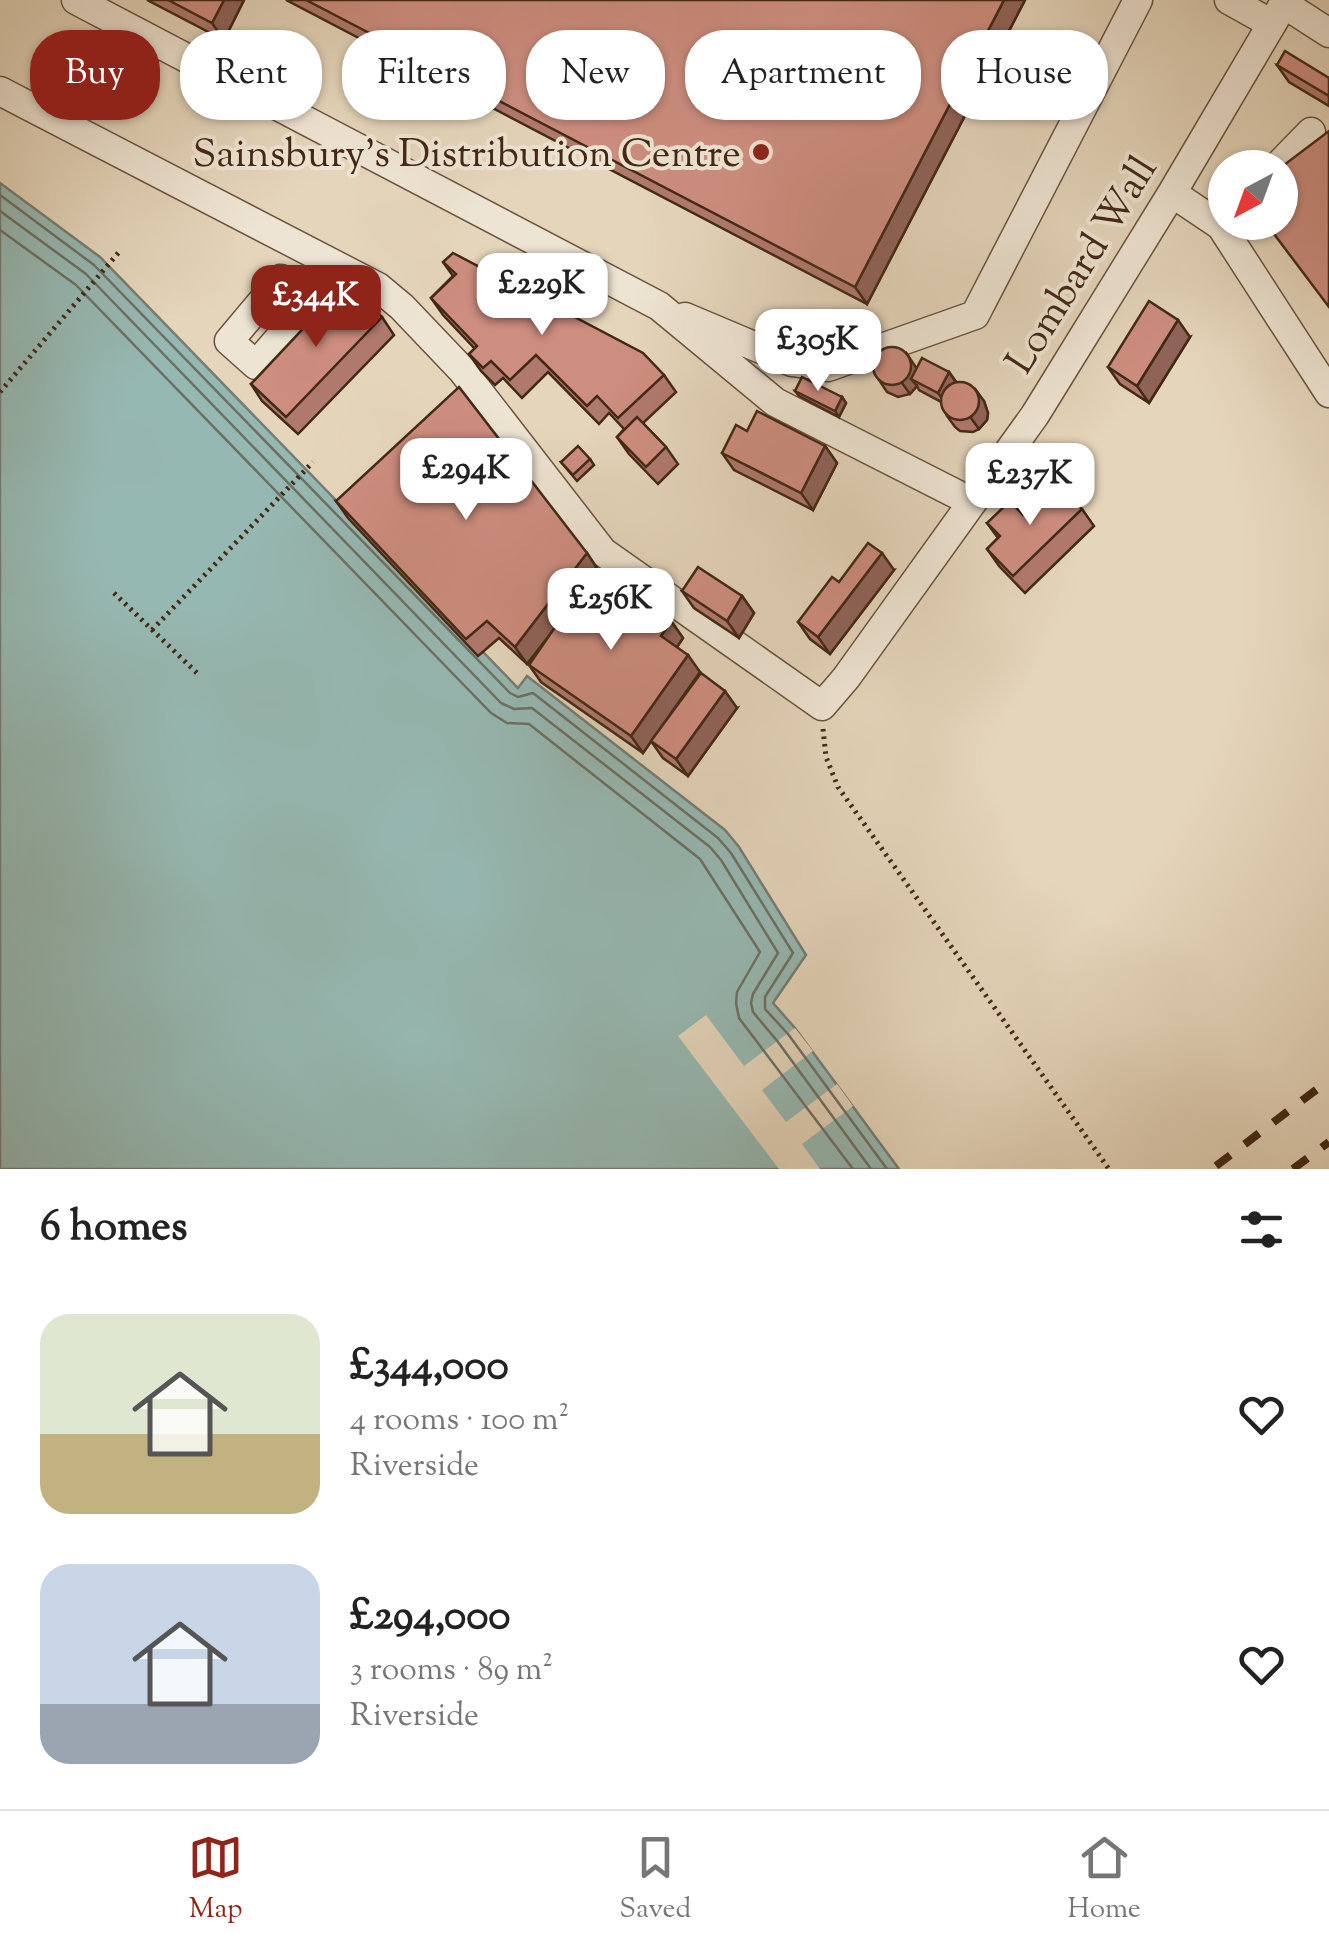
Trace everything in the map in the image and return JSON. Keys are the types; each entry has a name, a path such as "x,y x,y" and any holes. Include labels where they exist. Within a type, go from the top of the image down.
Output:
{"street":[{"path":"76,0 659,306 792,362 828,367 975,315 1138,0"},
{"path":"1229,0 1281,9 1329,34"},
{"name":"Lombard Wall","path":"323,260 378,287 402,307 462,370 603,552 822,706 1035,416 1281,9"},
{"path":"0,91 323,260 309,300"},
{"path":"1293,150 1310,132"},
{"path":"1172,193 1208,215"},
{"path":"1233,240 1329,393"},
{"path":"659,306 775,402 972,502"}],"path":[{"path":"0,392 119,252"},
{"path":"152,630 312,462"},
{"path":"114,592 200,676"},
{"path":"825,749 838,787 1109,1169"}],"water":[{"path":"0,183 100,257 518,688 527,676 725,830 806,955 773,1003 899,1169 0,1169"}],"pier":[{"path":"706,1015 744,1066 795,1028 813,1051 762,1090 786,1122 837,1084 853,1106 802,1144 820,1169 779,1169 678,1036"}],"building":[{"path":"168,0 224,0 212,23"},
{"path":"306,0 1004,0 988,30 941,30 942,120 855,287 536,120 665,120 665,30 526,30 526,115 506,105 506,30 363,30"},
{"path":"1285,51 1329,78 1329,96 1277,65"},
{"path":"1329,131 1329,307 1279,240 1298,240 1298,154"},
{"path":"453,253 643,353 664,375 618,418 597,396 587,406 536,355 510,380 491,361 483,368 469,354 477,346 431,298 456,274 443,262"},
{"path":"346,283 382,317 286,417 251,384"},
{"path":"1149,301 1178,320 1137,386 1108,367"},
{"path":"892,347 905,353 911,366 905,379 892,385 879,379 873,366 879,353"},
{"path":"922,358 949,372 938,393 911,379"},
{"path":"802,377 842,397 835,411 795,391"},
{"path":"960,382 973,388 979,401 973,414 960,420 947,414 941,401 947,388"},
{"path":"459,387 587,553 515,647 487,621 466,639 336,501"},
{"path":"757,411 825,446 801,493 722,453 736,425 747,431"},
{"path":"637,417 666,447 646,467 617,437"},
{"path":"578,446 590,459 573,475 561,462"},
{"path":"1041,448 1050,455 1043,464 1035,458"},
{"path":"1055,483 1082,509 1013,576 987,549 1000,536 987,523 1010,501 1023,515"},
{"path":"868,543 882,553 818,637 798,622 832,577 839,582"},
{"path":"698,567 742,596 727,621 682,591"},
{"path":"595,569 671,621 661,636 688,655 631,736 529,665"},
{"path":"701,673 725,691 676,759 651,741"}],"railway":[{"path":"1216,1166 1329,1080"},
{"path":"1293,1169 1329,1142"}],"place":[{"name":"Sainsbury's Distribution Centre","path":"761,152"}]}
